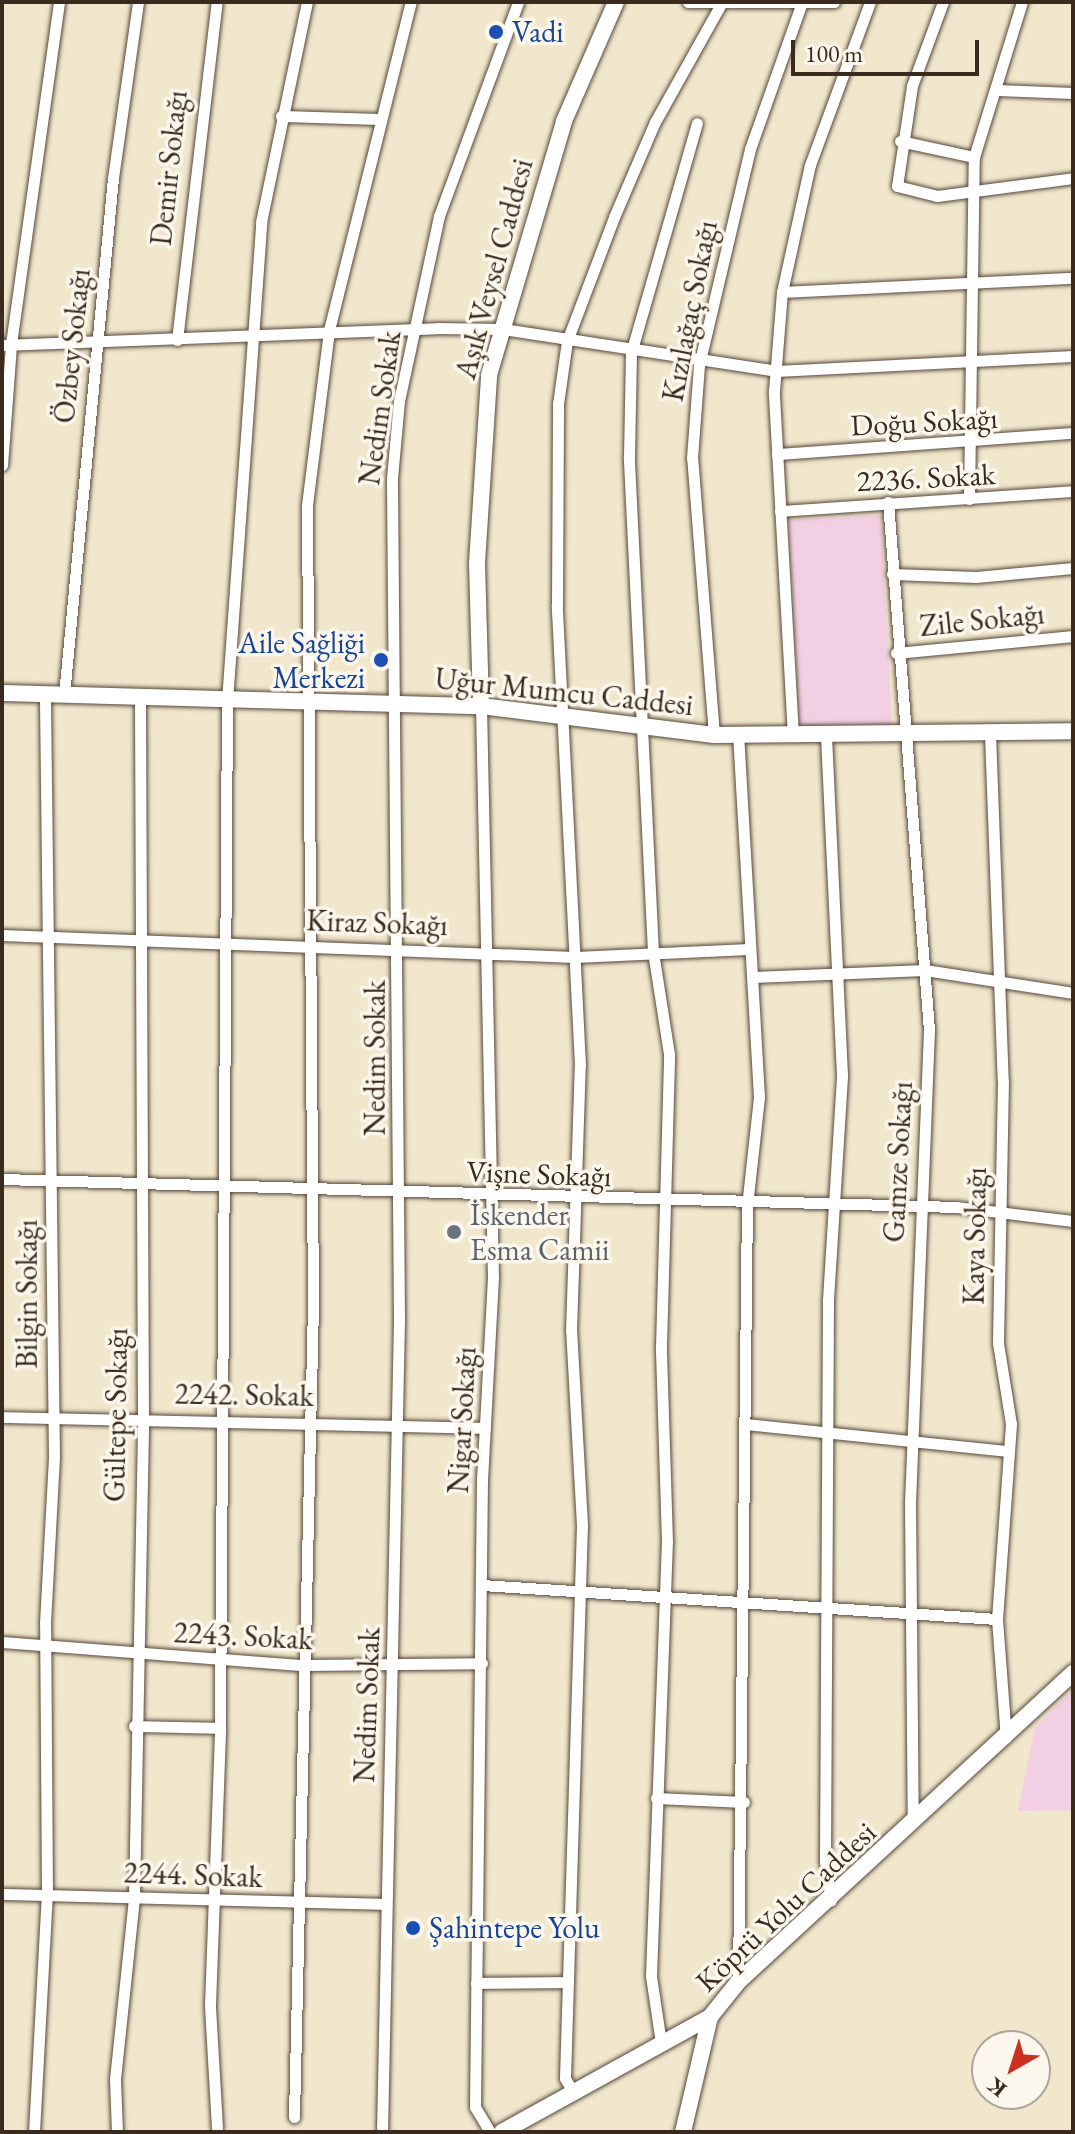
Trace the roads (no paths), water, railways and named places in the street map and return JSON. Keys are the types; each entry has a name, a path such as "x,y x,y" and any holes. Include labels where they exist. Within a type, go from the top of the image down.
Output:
{"street":[{"path":"2,465 6,345 59,2"},
{"name":"Özbey Sokağı","path":"64,695 98,342 138,2"},
{"name":"Demir Sokağı","path":"177,340 217,2"},
{"path":"217,2128 211,1900 220,1728 227,701 261,222 307,2"},
{"path":"294,2117 310,1419 310,945 314,830 305,704 307,505 329,330 411,2"},
{"name":"Nedim Sokak","path":"382,2132 383,1904 394,1664 399,1193 396,705 388,547 399,401 439,216 518,2"},
{"name":"Aşık Veysel Caddesi","path":"481,706 481,461 503,329 564,121 616,2"},
{"path":"688,2 834,2"},
{"path":"793,736 777,454 776,371 782,292 810,165 870,2"},
{"path":"943,2 900,141 897,186 937,196 1073,178"},
{"path":"969,499 974,157 1022,2"},
{"name":"Kızılağaç Sokağı","path":"714,735 692,458 699,365 750,149 802,3"},
{"path":"573,2092 565,2078 580,1592 571,1331 578,1200 575,957 556,491 567,341 655,122 722,4"},
{"path":"997,90 1073,93"},
{"path":"281,116 381,119"},
{"path":"661,2043 651,1976 664,1597 669,1054 653,952 642,729 631,353 697,123"},
{"path":"900,141 974,157"},
{"path":"782,292 1073,278"},
{"path":"6,345 415,328 503,329 699,365 776,371 972,364 1073,356"},
{"name":"Doğu Sokağı","path":"777,454 971,445 1073,433"},
{"name":"2236. Sokak","path":"780,511 1073,491"},
{"name":"Gamze Sokağı","path":"888,502 901,735 925,970 912,1444 910,1614 913,1827"},
{"path":"892,574 976,577 1073,568"},
{"name":"Zile Sokağı","path":"896,653 1073,636"},
{"name":"Uğur Mumcu Caddesi","path":"2,693 305,704 481,706 642,729 738,736 1073,731"},
{"name":"Bilgin Sokağı","path":"34,2132 47,1894 45,1643 52,1416 51,934 45,695"},
{"name":"Gültepe Sokağı","path":"117,2132 115,2079 134,1898 135,1653 143,1419 140,698"},
{"name":"Nigar Sokağı","path":"481,706 484,953 492,1197 482,1585 475,2107 490,2132"},
{"name":"Kaya Sokağı","path":"990,733 1000,982 998,1211 1008,1451 997,1619 1006,1738"},
{"path":"738,736 759,1097 747,1206 744,1802 738,1982"},
{"path":"826,736 837,969 836,1209 828,1437 831,1901"},
{"name":"Kiraz Sokağı","path":"2,935 399,945 575,957 749,949"},
{"path":"753,977 837,969 925,970 1073,993"},
{"name":"Vişne Sokağı","path":"2,1179 836,1209 998,1211 1073,1221"},
{"name":"2242. Sokak","path":"2,1417 310,1419 485,1428"},
{"path":"746,1424 828,1437 1008,1451"},
{"path":"482,1585 997,1619"},
{"name":"2243. Sokak","path":"2,1642 303,1665 482,1663"},
{"name":"Köprü Yolu Caddesi","path":"502,2132 710,2017 738,1982 913,1827 1073,1673"},
{"path":"134,1726 220,1728"},
{"path":"656,1798 744,1802"},
{"name":"2244. Sokak","path":"2,1894 383,1904"},
{"path":"476,1983 567,1982"},
{"path":"683,2132 710,2017"}],"place":[{"name":"Vadi","path":"496,32"},
{"name":"Aile Sağliği Merkezi","path":"381,660"},
{"name":"İskender Esma Camii","path":"454,1232"},
{"name":"Şahintepe Yolu","path":"413,1928"}]}
